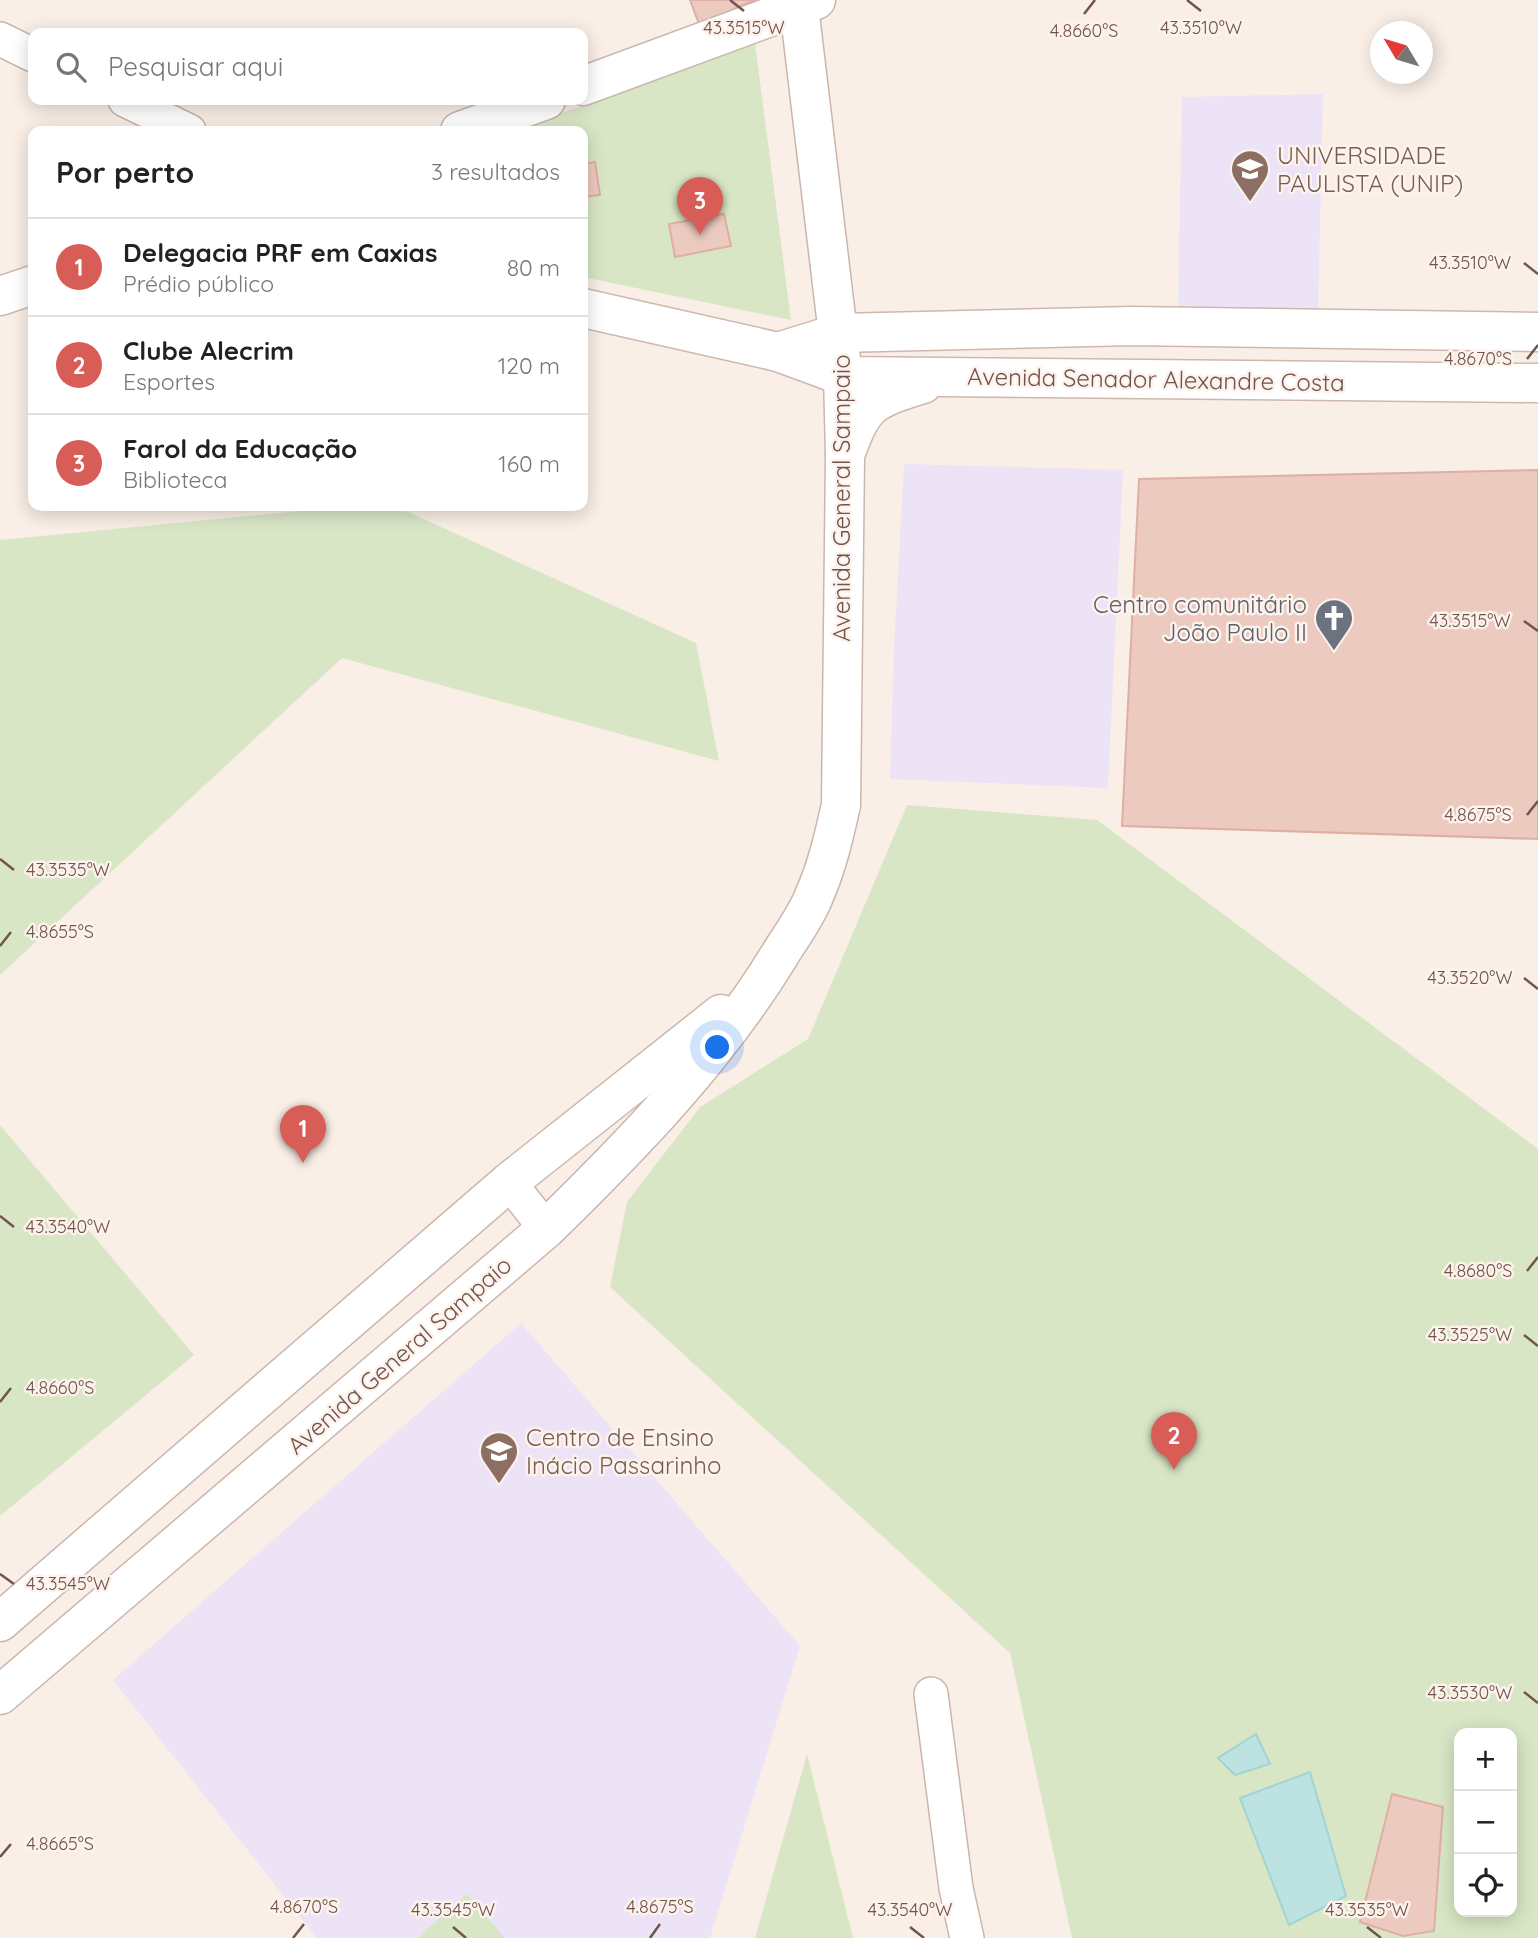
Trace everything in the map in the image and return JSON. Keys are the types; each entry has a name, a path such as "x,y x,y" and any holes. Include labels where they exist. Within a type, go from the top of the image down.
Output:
{"street":[{"path":"588,84 804,2"},
{"name":"Avenida General Sampaio","path":"0,1695 545,1229 657,1117 694,1073 764,980 813,900 828,859 841,805 845,455 843,376 804,2"},
{"path":"0,39 28,53"},
{"path":"135,105 180,126"},
{"path":"474,126 532,105"},
{"path":"0,296 28,287"},
{"name":"Avenida Senador Alexandre Costa","path":"588,309 778,352 843,376 1538,383"},
{"name":"Avenida Senador Alexandre Costa","path":"778,352 839,333 1132,326 1538,332"},
{"path":"845,455 864,412 876,402 948,376"},
{"name":"Avenida General Sampaio","path":"0,1622 509,1182 764,980"},
{"path":"509,1182 545,1229"},
{"path":"931,1694 956,1888 967,1938"}],"shaded area":[{"name":"UNIVERSIDADE PAULISTA (UNIP)","path":"1323,94 1318,316 1178,310 1182,97"},
{"path":"904,464 1123,470 1108,788 890,779"},
{"name":"Centro de Ensino Inácio Passarinho","path":"521,1323 800,1646 710,1938 317,1938 113,1680"}],"green space":[{"path":"755,43 791,320 588,278 588,126 526,126"},
{"path":"299,511 406,511 696,643 719,761 342,658 0,975 0,540"},
{"path":"907,805 1097,820 1538,1149 1538,1938 1072,1938 1010,1653 610,1287 627,1202 700,1107 808,1039"},
{"path":"0,1125 194,1355 0,1516"},
{"path":"807,1754 853,1938 755,1938"},
{"path":"467,1894 505,1938 417,1938"}],"water":[{"path":"1256,1734 1270,1764 1235,1775 1218,1758"},
{"path":"1310,1772 1346,1896 1289,1925 1240,1798"}],"building":[{"path":"690,0 755,0 699,24"},
{"path":"595,162 600,195 588,196 588,163"},
{"path":"724,214 731,246 675,257 669,224"},
{"name":"Centro comunitário João Paulo II","path":"1538,470 1538,839 1122,826 1139,479"},
{"path":"1392,1794 1443,1807 1434,1931 1403,1936 1360,1922"}],"place":[{"name":"UNIVERSIDADE PAULISTA (UNIP)","path":"1250,203"},
{"name":"Farol da Educação","path":"700,235"},
{"name":"Centro comunitário João Paulo II","path":"1334,652"},
{"name":"Delegacia PRF em Caxias","path":"303,1163"},
{"name":"Clube Alecrim","path":"1174,1470"},
{"name":"Centro de Ensino Inácio Passarinho","path":"499,1485"}]}
